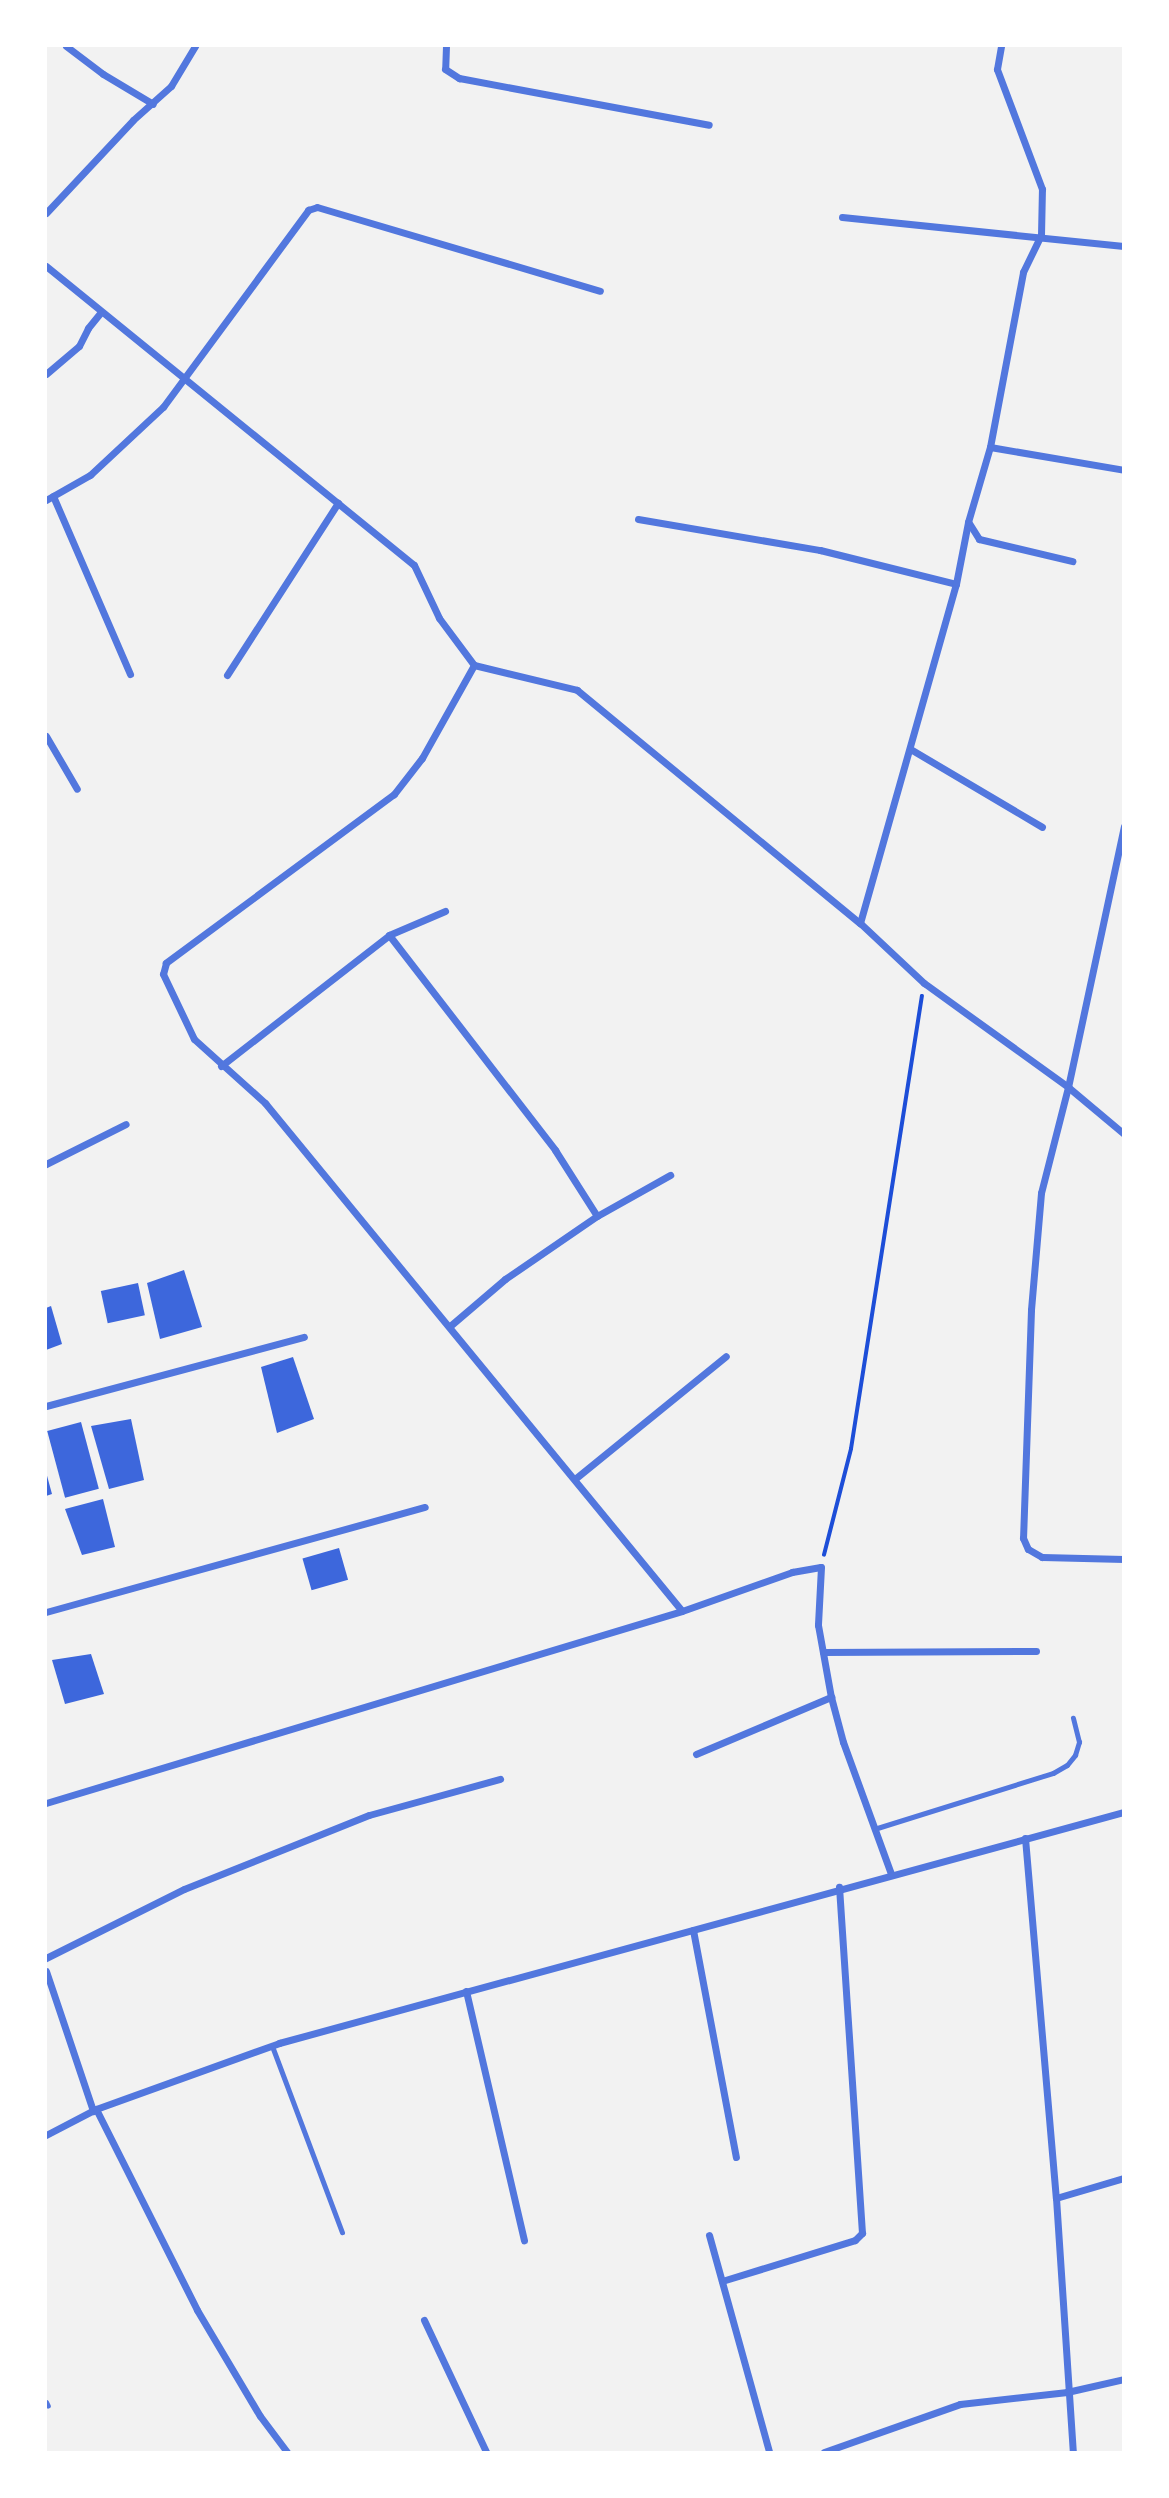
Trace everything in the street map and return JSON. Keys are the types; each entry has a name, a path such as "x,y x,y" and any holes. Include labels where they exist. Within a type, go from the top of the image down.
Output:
{"street":[{"path":"66,46 103,74 153,103"},
{"path":"46,213 133,120 171,86 195,46"},
{"path":"446,46 445,69 459,78 709,125"},
{"path":"860,923 912,750 956,584 968,522 990,447 1023,272 1041,235 1042,189 997,69 1001,46"},
{"path":"130,674 49,498 90,475 163,407 308,210 317,207 600,291"},
{"path":"842,217 1041,235 1124,246"},
{"path":"46,266 100,313 186,378 414,565 439,618 474,665 577,690 860,923 924,983 1068,1087 1124,1134"},
{"path":"46,374 79,346 100,313"},
{"path":"990,447 1124,470"},
{"path":"227,675 338,503"},
{"path":"638,519 820,550 956,584"},
{"path":"968,522 979,539 1072,561"},
{"path":"474,665 422,758 394,794 166,963 163,974 165,985 194,1039 220,1066 265,1103 576,1478 682,1611"},
{"path":"46,736 77,789"},
{"path":"912,750 1042,827"},
{"path":"1124,826 1068,1087 1041,1194 1031,1310 1023,1538 1028,1549 1042,1557 1124,1559"},
{"path":"220,1066 390,934 445,911"},
{"path":"390,934 555,1150 597,1216"},
{"path":"46,1164 126,1124"},
{"path":"450,1326 505,1279 597,1216 670,1175"},
{"path":"46,1406 304,1337"},
{"path":"576,1478 726,1356"},
{"path":"46,1612 425,1507"},
{"path":"46,1803 682,1611 792,1572 821,1567 818,1625 831,1697 843,1742 891,1874"},
{"path":"823,1651 1036,1651"},
{"path":"696,1754 831,1697"},
{"path":"46,1958 184,1889 369,1815 500,1779"},
{"path":"46,2135 95,2110 272,2046 839,1887 1124,1812"},
{"path":"1024,1838 1056,2198 1073,2452"},
{"path":"722,2281 855,2240 862,2233 839,1887"},
{"path":"693,1930 736,2157"},
{"path":"46,1971 95,2110 197,2310 260,2416 287,2452"},
{"path":"466,1992 524,2240"},
{"path":"1056,2198 1124,2179"},
{"path":"709,2235 769,2452"},
{"path":"424,2320 486,2452"},
{"path":"824,2452 960,2404 1067,2392 1124,2379"}],"lane":[{"path":"874,1829 1054,1773 1067,1765 1075,1755 1079,1742 1073,1718"},
{"path":"272,2046 342,2232"}],"path":[{"path":"821,1567 851,1449 924,983"}],"building":[{"path":"184,1270 202,1327 160,1339 147,1283"},
{"path":"138,1283 145,1315 108,1323 101,1291"},
{"path":"51,1306 62,1344 46,1350 46,1308"},
{"path":"293,1357 314,1419 277,1433 261,1367"},
{"path":"131,1419 144,1480 109,1489 91,1426"},
{"path":"81,1422 99,1489 65,1498 47,1431"},
{"path":"46,1472 52,1494 46,1496"},
{"path":"103,1499 115,1547 82,1555 65,1509"},
{"path":"339,1548 348,1580 312,1590 302,1558"},
{"path":"91,1654 104,1694 65,1704 52,1660"}]}
